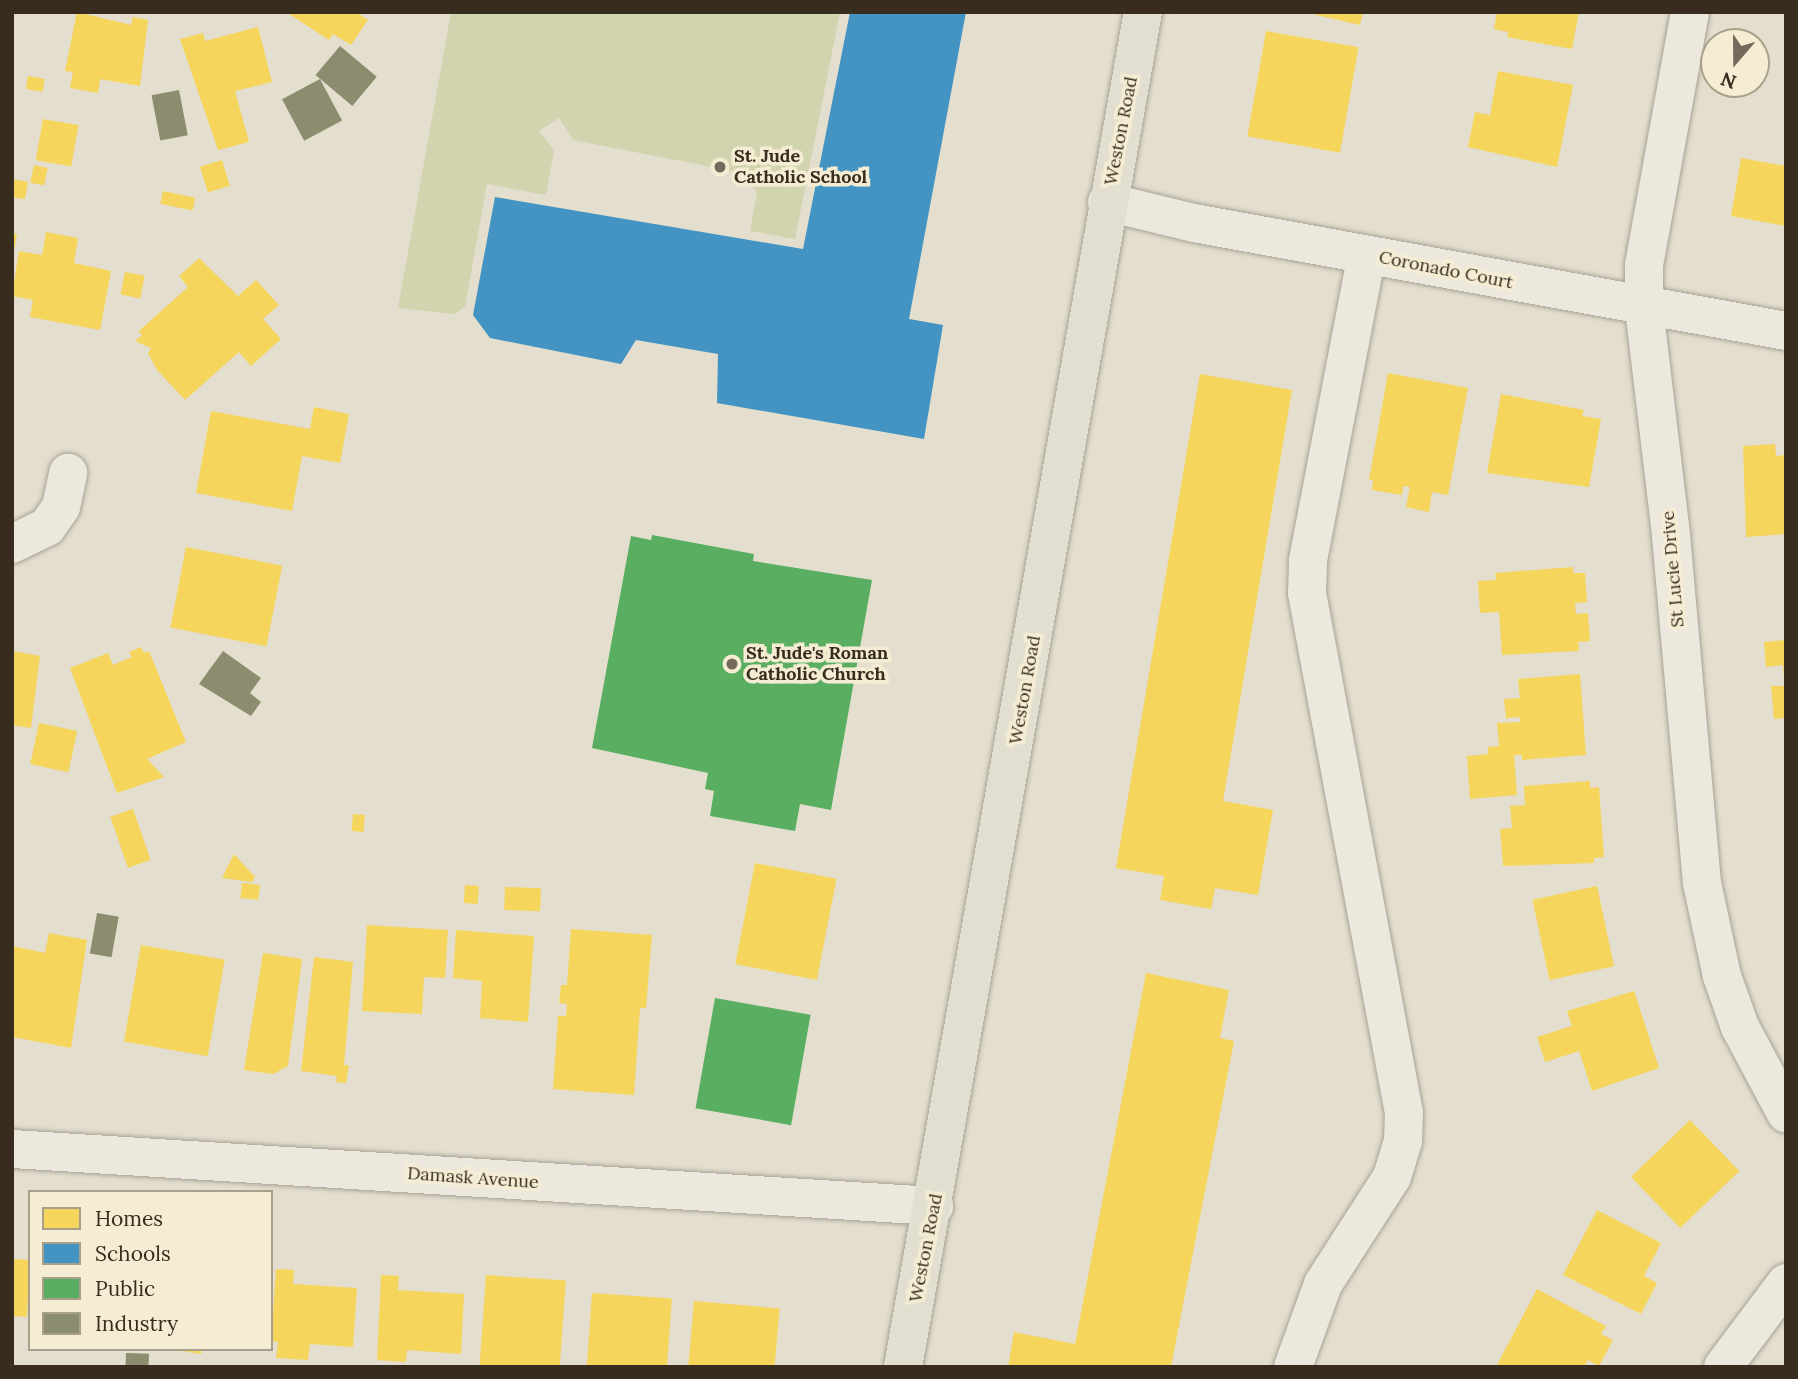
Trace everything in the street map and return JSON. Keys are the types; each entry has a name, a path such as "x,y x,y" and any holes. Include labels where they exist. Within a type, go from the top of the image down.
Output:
{"main road":[{"name":"Weston Road","path":"903,1367 1071,434 1107,202 1143,12"}],"street":[{"name":"St Lucie Drive","path":"1690,12 1644,265 1644,307 1671,536 1702,883 1731,1001 1786,1113"},
{"name":"Coronado Court","path":"1107,202 1367,255 1786,331"},
{"path":"1293,1367 1323,1284 1392,1177 1403,1141 1404,1113 1307,593 1308,560 1367,255"},
{"path":"12,544 47,527 61,507 68,473"},
{"name":"Damask Avenue","path":"12,1149 934,1206"},
{"path":"1723,1367 1786,1283"}],"green space":[{"path":"451,12 840,12 795,239 750,231 757,193 743,173 573,140 559,118 539,131 554,150 546,195 487,184 465,307 454,314 398,308"}],"building: Homes":[{"path":"77,12 131,25 133,17 148,20 140,86 100,79 98,93 70,88 73,72 65,71"},
{"path":"286,12 356,12 368,20 351,45 333,34 329,40"},
{"path":"1304,12 1363,12 1360,25"},
{"path":"1497,12 1579,12 1572,49 1507,37 1508,32 1494,29"},
{"path":"258,27 272,82 235,91 249,142 218,150 180,39 203,33 205,41"},
{"path":"1266,31 1359,47 1340,153 1247,136"},
{"path":"1498,71 1573,85 1557,167 1468,147 1475,112 1490,115"},
{"path":"28,76 45,79 42,92 26,89"},
{"path":"43,119 78,125 71,167 36,160"},
{"path":"1741,158 1786,166 1786,226 1731,216"},
{"path":"222,160 230,186 208,193 200,167"},
{"path":"34,165 48,168 44,186 30,183"},
{"path":"12,179 28,182 25,199 12,197"},
{"path":"163,191 195,198 193,211 160,204"},
{"path":"46,232 78,238 74,263 111,271 100,330 30,317 33,300 12,296 19,251 42,255"},
{"path":"12,233 17,234 14,251 12,251"},
{"path":"199,258 238,296 256,280 279,305 263,319 281,339 251,366 239,352 185,400 157,370 148,353 151,348 135,341 142,335 139,331 188,287 179,276"},
{"path":"125,272 145,276 140,298 121,295"},
{"path":"1388,373 1468,388 1448,495 1432,492 1429,512 1406,507 1410,487 1403,486 1402,495 1372,490 1373,480 1369,480"},
{"path":"1200,374 1292,390 1223,801 1273,810 1258,895 1215,888 1211,909 1160,900 1164,876 1116,868"},
{"path":"1501,394 1584,410 1582,416 1601,419 1589,487 1487,473"},
{"path":"314,407 349,414 340,463 302,456 292,511 196,493 211,411 310,429"},
{"path":"1775,444 1776,456 1786,455 1786,534 1746,537 1743,446"},
{"path":"186,547 282,566 267,646 170,627"},
{"path":"1573,567 1573,573 1585,573 1587,602 1575,603 1576,614 1588,613 1590,641 1578,642 1579,651 1502,655 1499,612 1480,613 1478,581 1496,580 1495,573"},
{"path":"1786,640 1784,679 1783,665 1766,667 1764,642"},
{"path":"141,647 144,653 149,651 186,742 147,759 164,777 117,793 70,668 108,653 113,665 132,657 129,652"},
{"path":"12,651 40,656 31,728 12,725"},
{"path":"1580,674 1586,755 1522,760 1522,755 1514,755 1517,795 1470,799 1467,756 1488,754 1488,747 1499,746 1497,723 1520,722 1520,717 1506,718 1504,699 1520,698 1518,679"},
{"path":"1771,686 1786,686 1786,718 1774,719"},
{"path":"39,723 77,731 68,772 30,764"},
{"path":"1590,781 1590,788 1599,787 1604,857 1594,858 1594,863 1503,866 1500,829 1512,828 1510,806 1525,805 1524,786"},
{"path":"133,809 151,860 128,868 110,817"},
{"path":"353,814 365,815 363,832 352,831"},
{"path":"234,854 255,877 252,882 222,878"},
{"path":"755,863 836,879 817,980 735,964"},
{"path":"242,883 260,885 258,900 240,898"},
{"path":"465,885 479,886 478,904 464,903"},
{"path":"1597,886 1614,966 1549,980 1532,900"},
{"path":"505,887 541,888 540,911 504,910"},
{"path":"367,925 448,930 445,978 424,977 422,1014 362,1011"},
{"path":"571,929 652,935 646,1008 640,1008 634,1095 553,1089 558,1016 566,1016 567,1004 559,1003 561,985 567,985"},
{"path":"456,930 534,936 528,1022 480,1018 482,981 453,978"},
{"path":"49,933 87,940 71,1048 12,1037 12,946 45,953"},
{"path":"141,945 225,960 208,1056 124,1042"},
{"path":"263,953 302,959 288,1066 273,1074 244,1070"},
{"path":"314,957 353,962 344,1065 349,1065 346,1083 336,1082 337,1076 301,1071"},
{"path":"1146,973 1229,990 1220,1038 1234,1041 1171,1367 1008,1367 1014,1332 1075,1344"},
{"path":"1634,991 1659,1068 1592,1091 1579,1051 1545,1062 1537,1037 1572,1026 1567,1011"},
{"path":"1690,1120 1739,1171 1680,1228 1631,1177"},
{"path":"1597,1210 1661,1243 1644,1276 1657,1283 1641,1314 1563,1275"},
{"path":"12,1259 28,1260 27,1317 12,1316"},
{"path":"276,1269 294,1270 293,1284 357,1288 353,1347 310,1344 308,1360 276,1358 278,1342 273,1341"},
{"path":"381,1275 399,1276 398,1290 464,1294 461,1354 407,1350 406,1362 377,1360"},
{"path":"486,1275 566,1281 560,1367 480,1367"},
{"path":"1537,1289 1606,1326 1601,1334 1613,1340 1599,1366 1588,1360 1584,1367 1497,1365"},
{"path":"592,1293 672,1299 667,1367 587,1367"},
{"path":"694,1301 780,1308 775,1367 688,1367"}],"building: Schools":[{"path":"850,12 966,12 909,319 943,325 924,439 717,403 718,354 636,340 621,364 490,338 473,315 495,197 803,249"}],"building: Public":[{"name":"St. Jude's Roman Catholic Church","path":"652,535 754,554 753,561 872,580 831,810 800,804 795,831 710,816 714,791 705,789 708,773 592,748 631,536 651,540"},
{"path":"715,998 811,1015 791,1125 696,1108"}],"building: Industry":[{"path":"340,46 377,77 352,106 316,75"},
{"path":"320,79 342,120 304,141 282,99"},
{"path":"179,90 188,135 160,140 152,95"},
{"path":"223,651 261,678 250,693 261,702 251,716 199,684"},
{"path":"97,913 119,917 112,957 90,953"},
{"path":"126,1353 149,1354 149,1367 126,1367"}],"place":[{"name":"St. Jude Catholic School","path":"720,167"},
{"name":"St. Jude's Roman Catholic Church","path":"732,664"}]}
